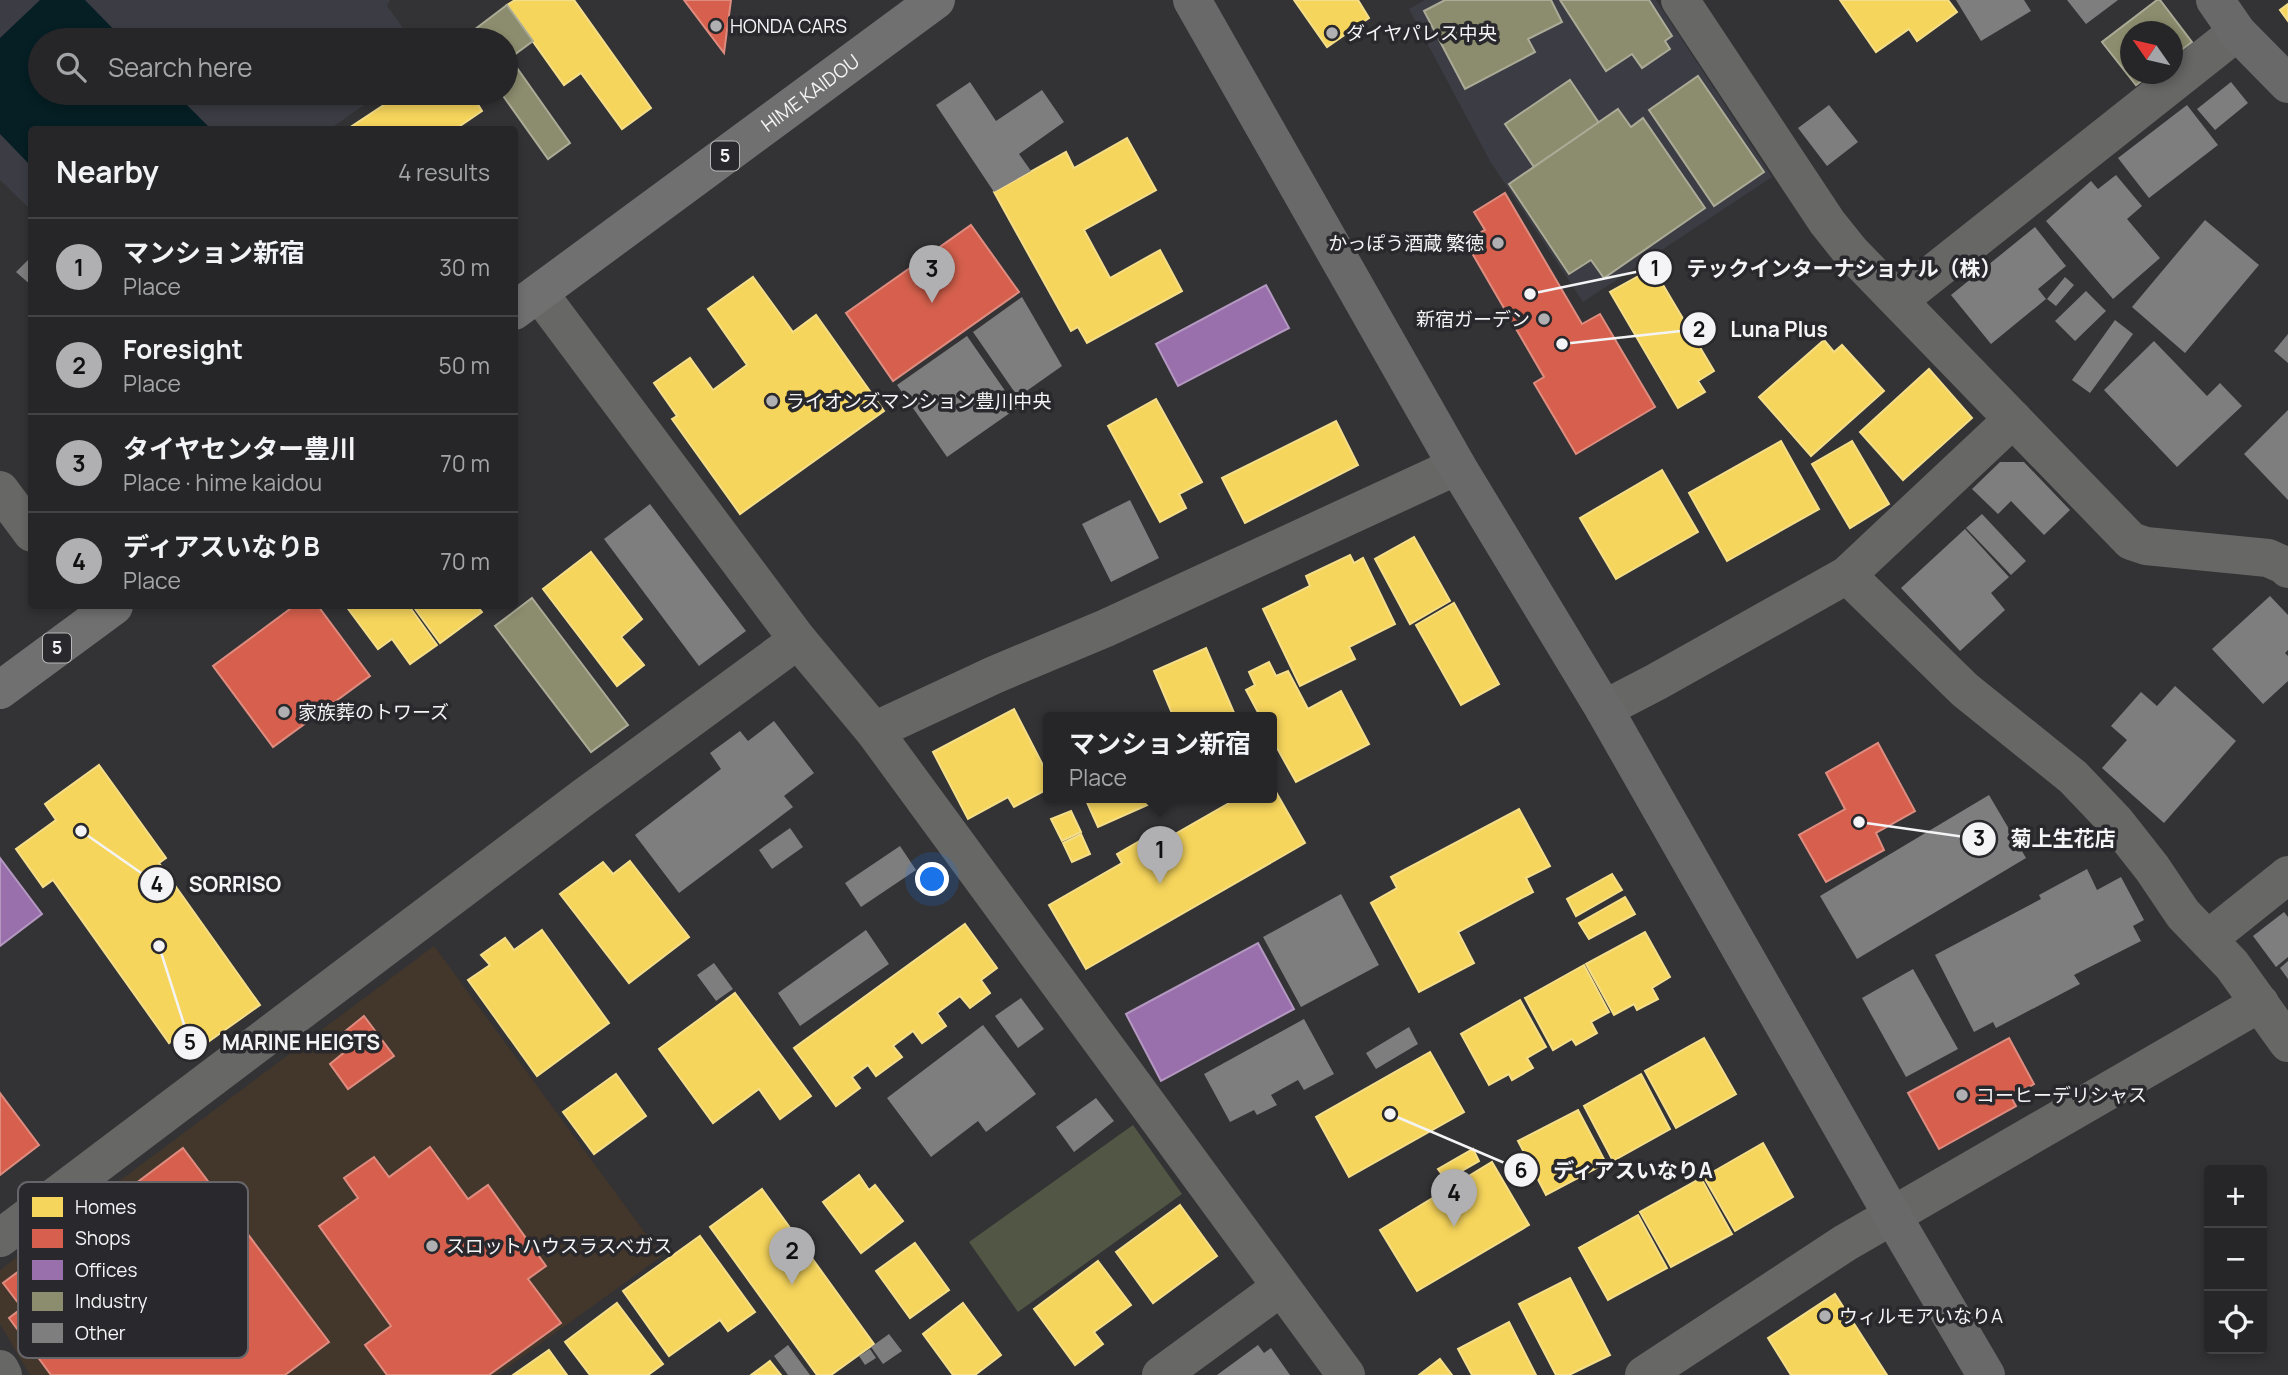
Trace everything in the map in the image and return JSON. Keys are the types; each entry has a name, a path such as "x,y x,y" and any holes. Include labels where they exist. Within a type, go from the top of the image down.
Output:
{"main road":[{"name":"HIME KAIDOU","path":"527,302 936,0"},
{"name":"5","path":"0,690 100,610"}],"street":[{"path":"1192,0 1457,466 1604,709 1986,1375"},
{"path":"1680,0 1827,222 1851,252 2131,541 2146,546 2268,558 2288,569"},
{"path":"2215,0 2238,32 2288,84"},
{"path":"1899,300 2238,32"},
{"path":"527,302 874,731 1346,1375"},
{"path":"1604,709 1847,575 2012,419"},
{"path":"874,731 994,675 1106,628 1457,466"},
{"path":"0,490 28,528"},
{"path":"1847,575 1965,690 2073,777 2115,821 2152,868 2183,914 2232,965 2288,1043"},
{"path":"74,1182 574,805 798,640"},
{"path":"2208,939 2288,875"},
{"path":"1644,1375 1845,1243 2260,1003"},
{"path":"0,1238 18,1224"},
{"path":"1161,1375 1280,1287"},
{"path":"0,1369 3,1375"}],"shaded area":[{"path":"0,0 390,0 387,6 403,28 28,28 28,105 364,105 334,126 28,126 28,207 0,180"},
{"path":"1425,0 1656,0 1772,177 1583,302 1490,161 1409,9"},
{"path":"434,946 662,1256 497,1375 30,1375 20,1358 248,1358 248,1182 118,1182"},
{"path":"18,1257 18,1355 0,1324 0,1270"}],"green space":[{"path":"1133,1125 1182,1194 1018,1312 969,1242"}],"water":[{"path":"40,0 85,0 112,28 28,28 28,105 187,105 208,126 28,126 28,163 0,134 0,38"}],"building: Homes":[{"path":"515,0 574,0 651,108 622,129 581,73 564,85 507,5"},
{"name":"ダイヤパレス中央","path":"1294,0 1358,0 1369,18 1327,47"},
{"path":"1840,0 1948,0 1957,12 1917,41 1909,29 1876,52"},
{"path":"2288,4 2288,21 2280,10"},
{"path":"384,105 478,105 482,111 460,126 352,126"},
{"path":"1127,138 1156,190 1084,230 1110,278 1160,250 1182,291 1087,343 1078,327 1071,331 994,192 1066,152 1074,168"},
{"path":"1653,268 1714,371 1698,381 1705,392 1678,408 1610,292"},
{"name":"ライオンズマンション豊川中央","path":"753,277 793,332 816,315 884,411 740,514 672,419 677,416 654,383 690,358 713,390 747,365 708,309"},
{"path":"1824,340 1834,352 1842,345 1884,391 1811,456 1759,397"},
{"path":"1929,369 1972,418 1903,480 1860,432"},
{"path":"1156,399 1202,482 1179,494 1186,508 1160,522 1108,426"},
{"path":"1336,421 1358,465 1245,523 1222,478"},
{"path":"1781,441 1819,509 1727,561 1689,493"},
{"path":"1852,441 1889,504 1850,528 1812,464"},
{"path":"1662,470 1698,532 1616,579 1580,518"},
{"path":"1414,537 1450,601 1410,624 1375,559"},
{"path":"591,552 642,619 621,637 644,665 617,686 543,589"},
{"path":"1350,555 1354,563 1363,558 1395,624 1349,647 1355,659 1300,686 1263,609 1310,586 1306,576"},
{"path":"1454,603 1499,684 1461,705 1416,625"},
{"path":"348,609 411,609 437,645 410,664 392,639 378,649"},
{"path":"415,609 480,609 482,612 440,643"},
{"path":"1206,648 1234,712 1171,712 1154,671"},
{"path":"1269,662 1276,676 1288,671 1308,709 1341,691 1369,744 1296,782 1277,748 1277,712 1258,712 1246,690 1255,685 1249,672"},
{"path":"1014,709 1043,765 1043,792 1014,807 1008,797 968,819 933,752"},
{"path":"99,765 166,858 159,863 260,1005 198,1049 186,1031 169,1043 53,880 43,887 16,849 56,820 45,804"},
{"path":"1277,794 1305,843 1086,969 1049,905 1122,863 1117,854 1162,828 1168,838 1229,803 1277,803"},
{"path":"1087,803 1152,803 1098,827"},
{"path":"1519,809 1550,866 1526,878 1533,892 1458,932 1474,963 1419,992 1371,903 1397,888 1391,877"},
{"path":"1071,811 1081,832 1062,841 1051,819"},
{"path":"1081,834 1090,854 1072,862 1063,843"},
{"path":"630,861 689,937 629,983 560,894 603,862 613,874"},
{"path":"1612,874 1622,890 1576,916 1567,899"},
{"path":"1625,897 1635,914 1589,939 1579,923"},
{"path":"965,924 997,968 981,980 990,993 970,1008 960,996 937,1013 946,1026 922,1043 913,1031 893,1046 902,1057 876,1076 868,1065 852,1077 860,1088 836,1106 794,1048"},
{"path":"542,930 609,1023 537,1076 468,980 490,965 481,955 505,938 514,950"},
{"path":"1645,932 1670,977 1652,988 1658,999 1637,1010 1634,1004 1614,1015 1586,964"},
{"path":"1584,965 1609,1012 1591,1022 1597,1033 1576,1045 1572,1039 1553,1050 1525,998"},
{"path":"735,993 811,1096 780,1119 759,1089 713,1123 659,1049"},
{"path":"1520,1000 1546,1047 1527,1058 1533,1068 1512,1080 1509,1074 1489,1085 1461,1034"},
{"path":"1704,1038 1736,1094 1676,1128 1645,1071"},
{"path":"1430,1052 1464,1112 1349,1177 1316,1117"},
{"path":"616,1074 646,1116 594,1154 563,1112"},
{"path":"1641,1074 1670,1129 1613,1161 1584,1106"},
{"path":"1578,1110 1606,1163 1546,1195 1518,1141"},
{"path":"1763,1143 1793,1197 1735,1231 1704,1177"},
{"path":"1473,1149 1479,1161 1446,1180 1438,1169"},
{"path":"1492,1162 1529,1225 1417,1291 1380,1230"},
{"path":"859,1175 869,1190 875,1185 903,1221 861,1253 823,1202"},
{"path":"1701,1178 1732,1234 1671,1267 1640,1212"},
{"path":"762,1189 874,1344 831,1375 817,1375 710,1227"},
{"path":"1180,1205 1217,1256 1153,1303 1116,1252"},
{"path":"1638,1215 1667,1268 1608,1300 1579,1248"},
{"path":"700,1236 755,1312 728,1331 720,1320 669,1356 623,1291"},
{"path":"915,1243 949,1290 910,1318 876,1271"},
{"path":"1098,1261 1131,1305 1094,1332 1103,1344 1075,1365 1034,1309"},
{"path":"1570,1278 1610,1355 1569,1375 1556,1375 1519,1304"},
{"name":"ウィルモアいなりA","path":"1835,1294 1887,1375 1791,1375 1768,1338"},
{"path":"617,1303 663,1364 648,1375 590,1375 565,1342"},
{"path":"963,1303 1001,1355 975,1375 953,1375 923,1334"},
{"path":"1509,1322 1536,1375 1472,1375 1458,1349"},
{"path":"549,1350 567,1375 513,1375"},
{"path":"1440,1359 1452,1375 1419,1375"},
{"path":"770,1361 781,1375 751,1375"}],"building: Shops":[{"name":"HONDA CARS","path":"684,0 731,0 724,53"},
{"name":"新宿ガーデン","path":"1505,193 1582,324 1600,314 1655,407 1576,454 1534,383 1544,377 1465,241 1485,230 1474,212"},
{"path":"971,225 1019,292 893,381 846,313"},
{"name":"家族葬のトワーズ","path":"290,609 320,609 370,676 273,747 213,666"},
{"path":"1878,743 1915,811 1876,833 1884,850 1826,882 1799,835 1845,809 1826,773"},
{"path":"364,1016 394,1056 348,1089 330,1064 352,1046 343,1033"},
{"name":"コーヒーデリシャス","path":"2009,1038 2034,1084 2011,1097 2016,1106 1939,1149 1908,1093"},
{"path":"0,1093 39,1145 0,1175"},
{"name":"スロットハウスラスベガス","path":"430,1147 468,1199 488,1185 546,1266 528,1279 561,1323 489,1375 387,1375 365,1345 391,1326 319,1226 358,1198 344,1178 374,1157 389,1177"},
{"path":"183,1148 209,1182 138,1182"},
{"path":"248,1234 329,1342 285,1375 51,1375 38,1358 248,1358"},
{"path":"18,1272 18,1303 3,1283"},
{"path":"18,1311 18,1330 9,1318"}],"building: Offices":[{"path":"1266,285 1289,328 1178,386 1156,344"},
{"path":"0,858 42,914 0,946"},
{"path":"1258,943 1294,1009 1161,1081 1126,1014"}],"building: Industry":[{"path":"1445,0 1551,0 1562,22 1528,39 1535,52 1465,89 1424,11"},
{"path":"1560,0 1649,0 1672,36 1665,41 1670,49 1642,68 1632,54 1606,71"},
{"path":"2160,0 2176,21 2130,21"},
{"path":"507,5 533,41 518,52 518,28 477,28"},
{"path":"2120,28 2120,65 2102,42"},
{"path":"2183,30 2192,42 2183,49"},
{"path":"518,69 570,143 548,159 510,105 518,105"},
{"path":"1698,76 1764,172 1714,206 1649,110"},
{"path":"1570,80 1599,123 1534,167 1505,124"},
{"path":"1618,109 1631,127 1643,118 1705,208 1604,278 1591,260 1569,274 1509,184"},
{"path":"532,598 628,725 591,752 495,626"}],"building: Other":[{"path":"1956,0 2024,0 2031,11 1981,41"},
{"path":"2067,0 2118,0 2086,24"},
{"path":"970,82 996,121 1042,90 1064,122 1019,154 1031,171 994,192 936,105"},
{"path":"2231,82 2248,103 2215,130 2197,109"},
{"path":"1829,105 1858,142 1827,166 1798,128"},
{"path":"2187,105 2218,145 2149,198 2118,158"},
{"path":"2116,175 2142,206 2127,219 2160,258 2113,299 2046,221 2091,181 2098,189"},
{"path":"2205,220 2259,265 2185,353 2132,307"},
{"path":"2035,227 2066,266 2038,289 2046,299 1991,344 1951,295"},
{"path":"28,260 28,282 16,272"},
{"path":"2065,277 2074,285 2056,306 2047,299"},
{"path":"2086,291 2106,311 2075,341 2055,321"},
{"path":"1022,297 1062,366 1018,397 973,332"},
{"path":"2115,320 2133,334 2090,393 2072,380"},
{"path":"2288,334 2288,363 2274,351"},
{"path":"967,336 1017,408 947,457 897,385"},
{"path":"2154,341 2207,396 2220,383 2242,406 2177,467 2104,390"},
{"path":"2288,410 2288,500 2244,454"},
{"path":"2000,462 2024,462 2070,510 2044,535 2011,501 1998,514 1972,489"},
{"path":"1130,500 1159,558 1111,582 1082,524"},
{"path":"650,504 746,631 699,666 604,539"},
{"path":"1982,514 2026,561 2011,575 1966,528"},
{"path":"1965,529 2009,577 1991,593 2005,610 1960,651 1901,588"},
{"path":"2270,596 2288,615 2288,650 2285,653 2288,656 2288,681 2263,704 2212,649"},
{"path":"2175,686 2236,741 2164,823 2102,768 2127,740 2111,726 2141,692 2157,706"},
{"path":"774,721 814,773 784,796 793,807 679,893 635,835 721,769 710,753 740,731 748,741"},
{"path":"1989,795 2026,858 1857,959 1820,896"},
{"path":"790,828 803,847 772,869 759,850"},
{"path":"900,846 916,870 861,907 845,883"},
{"path":"2087,869 2097,890 2121,877 2144,920 2133,926 2141,941 2074,975 2080,984 1996,1028 1993,1022 1974,1032 1935,955 2041,899 2039,895"},
{"path":"1341,894 1379,965 1301,1007 1263,937"},
{"path":"2284,912 2288,917 2288,957 2276,967 2253,936"},
{"path":"866,930 889,964 800,1026 778,993"},
{"path":"2288,961 2288,979 2280,968"},
{"path":"714,963 733,989 716,1001 697,975"},
{"path":"1913,969 1958,1049 1906,1077 1862,998"},
{"path":"1021,998 1044,1029 1018,1048 995,1016"},
{"path":"1304,1019 1334,1074 1304,1090 1298,1080 1271,1095 1277,1105 1257,1115 1254,1110 1230,1122 1204,1074"},
{"path":"983,1025 1036,1094 986,1132 978,1121 931,1157 887,1098"},
{"path":"1409,1027 1418,1044 1376,1069 1366,1053"},
{"path":"1096,1098 1114,1121 1074,1152 1056,1127"},
{"path":"889,1334 902,1351 883,1364 871,1347"},
{"path":"788,1345 810,1375 788,1375 774,1356"},
{"path":"1258,1345 1264,1353 1271,1348 1290,1375 1217,1375"},
{"path":"870,1349 876,1358 865,1365 859,1356"}],"place":[{"name":"HONDA CARS","path":"716,26"},
{"name":"ダイヤパレス中央","path":"1332,33"},
{"name":"かっぽう酒蔵 繁徳","path":"1498,243"},
{"name":"テックインターナショナル（株）","path":"1530,294"},
{"name":"タイヤセンター豊川","path":"932,303"},
{"name":"新宿ガーデン","path":"1544,319"},
{"name":"Luna Plus","path":"1562,344"},
{"name":"ライオンズマンション豊川中央","path":"772,401"},
{"name":"家族葬のトワーズ","path":"284,712"},
{"name":"菊上生花店","path":"1859,822"},
{"name":"SORRISO","path":"81,831"},
{"name":"マンション新宿","path":"1160,884"},
{"name":"MARINE HEIGTS","path":"159,946"},
{"name":"コーヒーデリシャス","path":"1962,1095"},
{"name":"ディアスいなりA","path":"1390,1114"},
{"name":"ディアスいなりB","path":"1454,1227"},
{"name":"スロットハウスラスベガス","path":"432,1246"},
{"name":"Foresight","path":"792,1285"},
{"name":"ウィルモアいなりA","path":"1825,1316"}]}
